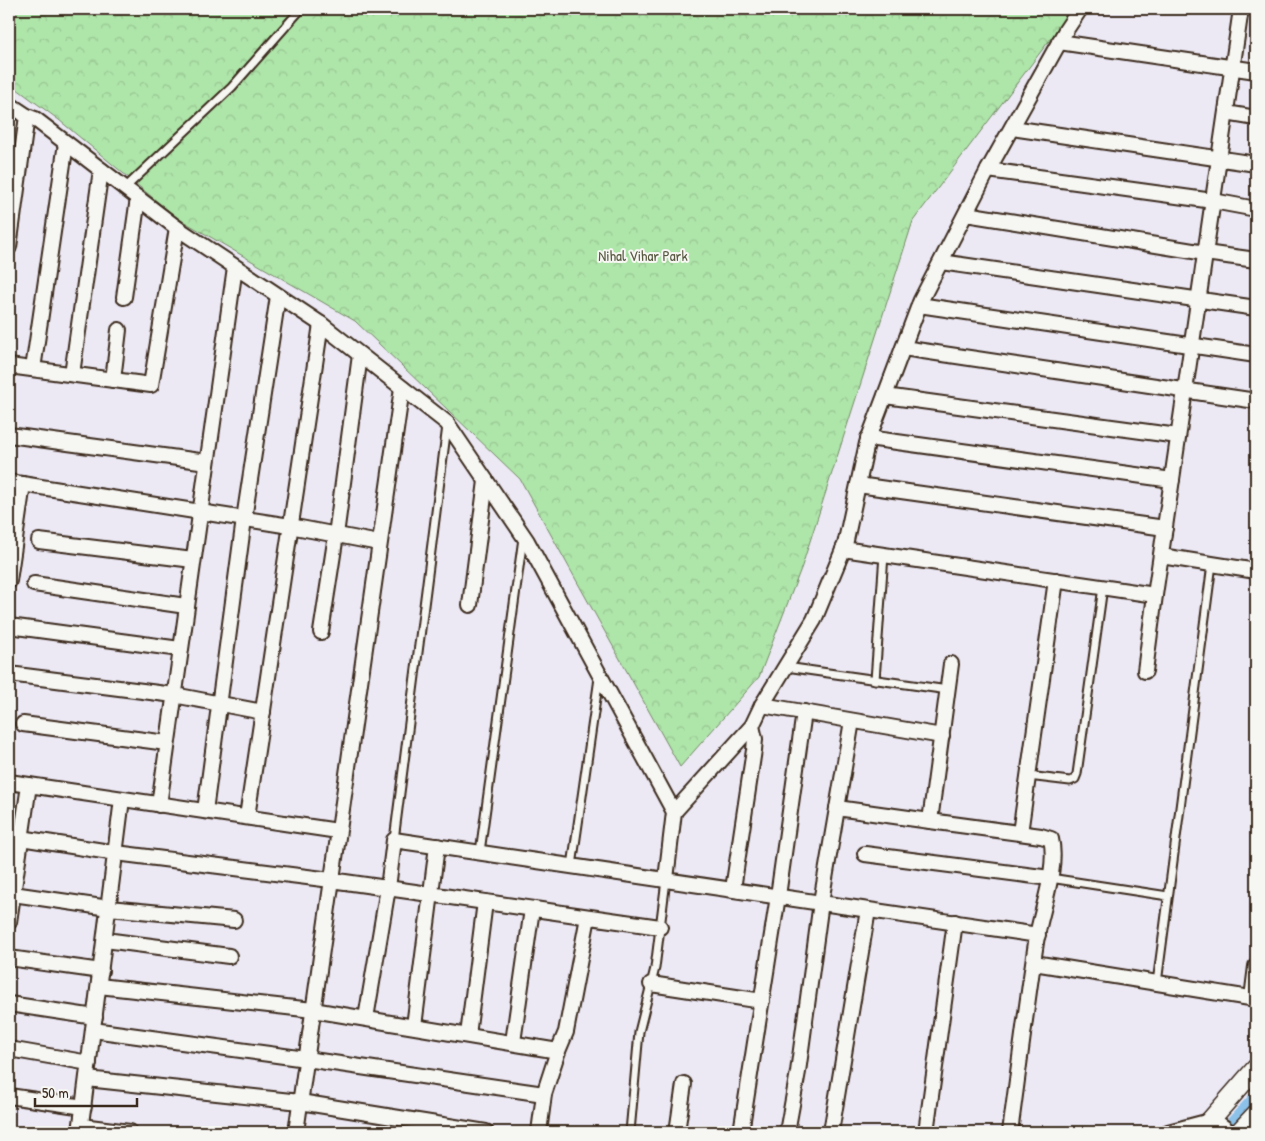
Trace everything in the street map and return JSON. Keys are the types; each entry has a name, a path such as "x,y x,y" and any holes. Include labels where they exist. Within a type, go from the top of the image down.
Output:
{"street":[{"path":"674,812 752,726 762,705 814,620 843,549 868,438 919,305 988,170 1059,42 1080,9"},
{"path":"1145,671 1241,9"},
{"path":"1059,42 1256,71"},
{"path":"9,104 35,119 177,228 321,324 447,423 523,535 674,812 666,879"},
{"path":"1226,113 1256,118"},
{"path":"9,247 27,116"},
{"path":"1012,128 1256,164"},
{"path":"33,369 66,143"},
{"path":"72,374 101,170"},
{"path":"988,170 1213,201 1256,209"},
{"path":"124,298 138,198"},
{"path":"966,214 1256,260"},
{"path":"9,366 151,385 177,228"},
{"path":"941,262 1256,308"},
{"path":"159,805 235,267"},
{"path":"204,811 244,519 278,296"},
{"path":"919,305 1256,355"},
{"path":"247,817 321,324"},
{"path":"113,380 119,330"},
{"path":"903,348 1256,401"},
{"path":"320,632 336,534 360,355"},
{"path":"296,1132 402,388"},
{"path":"885,396 1178,436"},
{"path":"9,434 207,462"},
{"path":"868,438 1172,480"},
{"path":"470,605 486,481"},
{"path":"9,581 16,483 290,526 379,543"},
{"path":"858,485 1165,528"},
{"path":"39,540 193,560"},
{"path":"843,549 1155,595"},
{"path":"1161,556 1256,571"},
{"path":"1020,833 1056,580"},
{"path":"34,584 186,606"},
{"path":"9,626 180,650"},
{"path":"930,821 951,664"},
{"path":"9,674 174,695 263,712"},
{"path":"762,705 942,736"},
{"path":"741,1132 778,896 804,712"},
{"path":"787,1132 798,1072 821,902 852,721"},
{"path":"24,724 167,743"},
{"path":"733,889 754,750 755,739 752,726"},
{"path":"9,782 338,830"},
{"path":"9,922 29,785"},
{"path":"122,799 81,1129 130,1132"},
{"path":"837,808 1042,836 1051,839 1054,849 1050,878 1038,935 1010,1132"},
{"path":"21,838 116,853 331,880 660,927"},
{"path":"366,1018 388,888 394,840 1038,935"},
{"path":"414,1026 437,846"},
{"path":"865,854 1050,878"},
{"path":"13,894 109,908 234,920"},
{"path":"468,1035 486,902"},
{"path":"513,1042 532,909"},
{"path":"830,1132 868,910"},
{"path":"539,1132 544,1094 566,1032 588,917"},
{"path":"926,1132 955,922"},
{"path":"105,940 229,956"},
{"path":"9,958 101,971"},
{"path":"1034,963 1254,998 1256,966"},
{"path":"651,984 762,1001"},
{"path":"99,986 313,1010 558,1051"},
{"path":"9,1004 94,1024 544,1094"},
{"path":"9,1049 89,1063"},
{"path":"1209,1126 1256,1068"},
{"path":"87,1079 300,1102 486,1132"},
{"path":"677,1132 684,1084"},
{"path":"9,1096 84,1106"},
{"path":"1239,1132 1256,1114"},
{"path":"1168,1132 1209,1126 1230,1132"}],"lane":[{"path":"125,188 232,87 301,9"},
{"path":"394,840 447,423"},
{"path":"480,852 523,535"},
{"path":"875,680 884,555"},
{"path":"1157,983 1212,564"},
{"path":"1028,776 1070,781 1075,780 1078,774 1103,587"},
{"path":"785,667 948,690"},
{"path":"572,866 599,674"},
{"path":"1050,878 1168,896"},
{"path":"630,1132 639,1032 655,968 666,879"}],"green space":[{"name":"Nihal Vihar Park","path":"9,9 1073,9 913,221 802,566 759,677 680,767 520,479 355,321 176,217 59,120 9,83"}],"waterway":[{"path":"1225,1132 1256,1098"}]}
